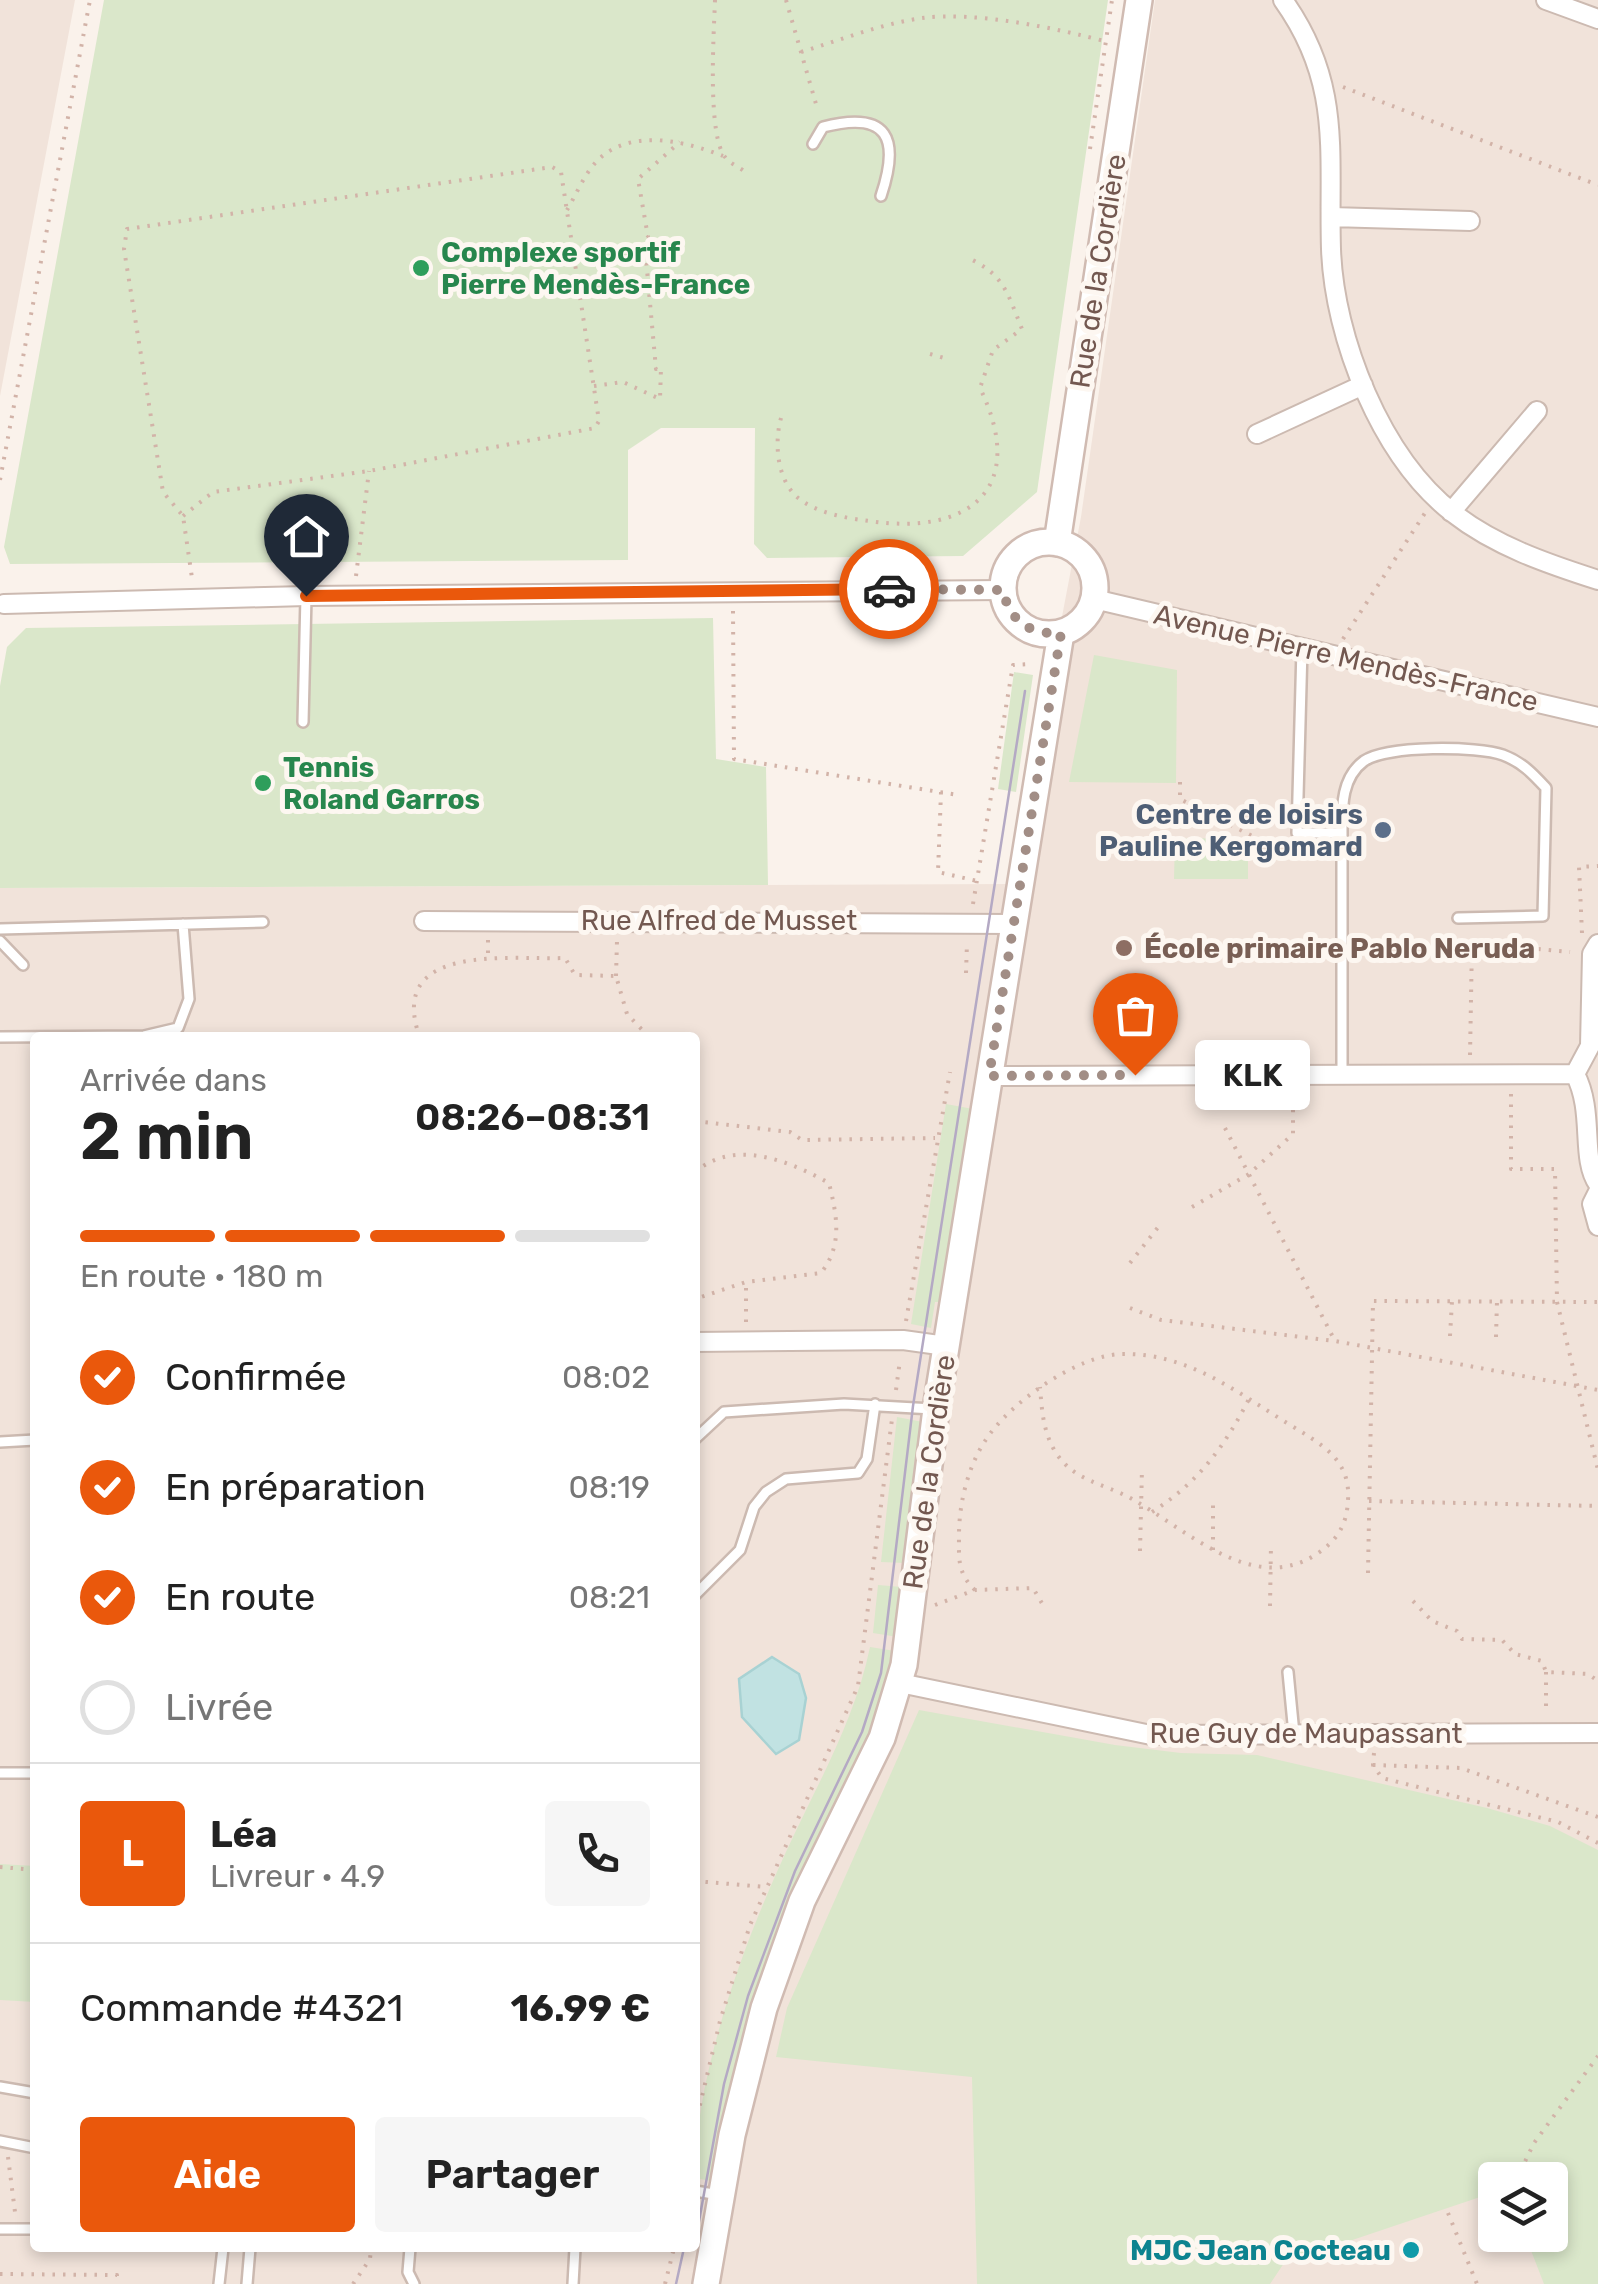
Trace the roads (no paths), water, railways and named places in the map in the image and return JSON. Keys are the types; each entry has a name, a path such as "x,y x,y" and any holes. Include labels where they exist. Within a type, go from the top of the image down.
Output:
{"street":[{"name":"Rue de la Cordière","path":"1058,542 1139,0"},
{"path":"1284,0 1302,25 1324,80 1331,114 1334,298 1363,385 1400,450 1451,512 1484,534 1550,565 1598,580"},
{"path":"1546,0 1598,19"},
{"path":"1331,216 1470,221"},
{"path":"1256,434 1363,385"},
{"path":"1451,512 1538,410"},
{"path":"1058,542 1079,553 1093,573 1094,598 1080,623 1061,633 1032,631 1013,617 1003,590 1015,557 1038,544 1058,542"},
{"path":"1,608 194,598 1003,590"},
{"name":"Avenue Pierre Mendès-France","path":"1094,598 1598,717"},
{"name":"Rue de la Cordière","path":"706,2284 704,2247 723,2195 745,2078 778,1967 821,1858 882,1738 900,1683 936,1409 1061,633"},
{"name":"Rue Alfred de Musset","path":"424,921 1013,924"},
{"path":"1575,1074 1590,1046 1595,949"},
{"path":"989,1076 1575,1074"},
{"path":"1575,1074 1588,1098 1591,1174 1598,1188 1592,1204 1598,1226"},
{"path":"700,1342 903,1340 946,1346"},
{"name":"Rue Guy de Maupassant","path":"900,1683 1151,1736 1598,1733"}],"lane":[{"path":"814,144 823,127 843,122 872,124 888,138 894,159 881,196"},
{"path":"304,722 306,596"},
{"path":"1302,648 1297,833 1342,833"},
{"path":"1342,1075 1342,802 1348,781 1364,762 1382,753 1410,750 1499,753 1524,764 1546,788 1543,916 1458,918"},
{"path":"0,930 263,922"},
{"path":"161,1032 178,1028 189,999 183,924"},
{"path":"0,941 23,965"},
{"path":"0,1036 30,1036"},
{"path":"700,1590 740,1550 754,1507 766,1492 786,1479 858,1473 868,1459 874,1404"},
{"path":"700,1434 724,1412 874,1404 936,1409"},
{"path":"0,1442 30,1440"},
{"path":"1288,1672 1294,1738"},
{"path":"0,1773 30,1773"},
{"path":"0,2087 30,2092"},
{"path":"3,2142 30,2147"},
{"path":"700,2192 723,2195"},
{"path":"0,2229 30,2229"},
{"path":"218,2284 222,2252"},
{"path":"247,2284 250,2252"},
{"path":"410,2252 408,2272 414,2284"},
{"path":"573,2284 575,2252"}],"water":[{"path":"772,1657 799,1674 806,1698 799,1740 776,1754 742,1717 739,1679"}],"tram line":[{"path":"700,2216 724,2084 748,1996 795,1871 862,1732 881,1673 913,1406 1025,691"},
{"path":"676,2284 683,2252"}],"place":[{"name":"Complexe sportif Pierre Mendès-France","path":"421,268"},
{"name":"Tennis Roland Garros","path":"263,783"},
{"name":"Centre de loisirs Pauline Kergomard","path":"1383,830"},
{"name":"École primaire Pablo Neruda","path":"1124,948"},
{"name":"KLK","path":"1135,1075"},
{"name":"MJC Jean Cocteau","path":"1411,2250"}]}
